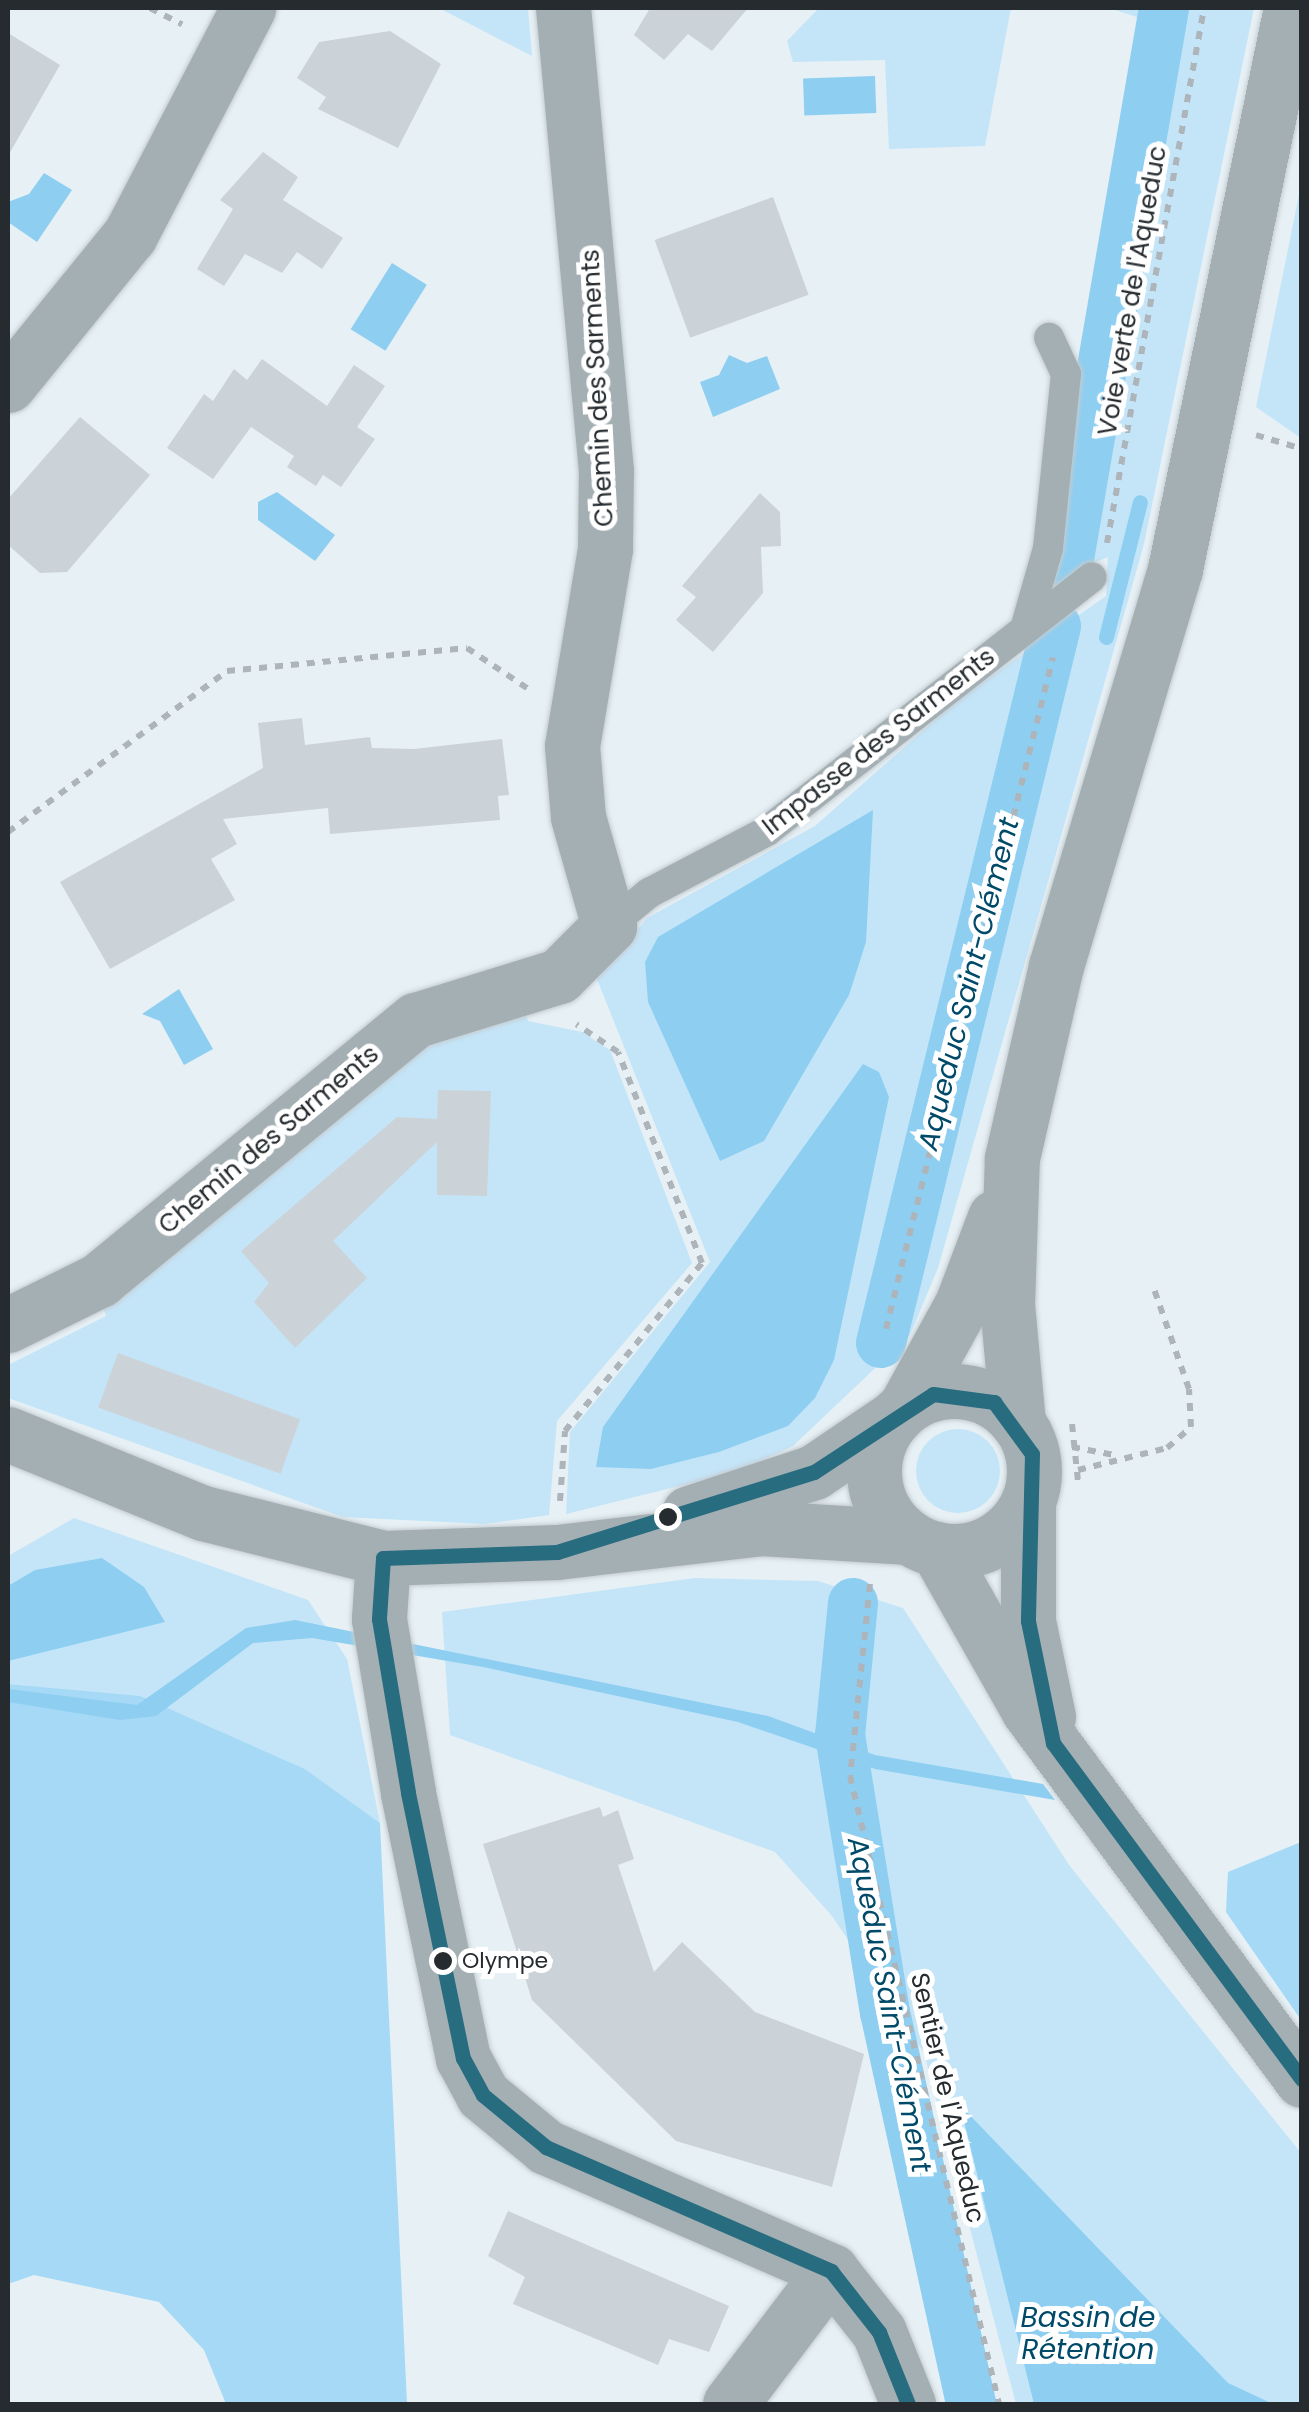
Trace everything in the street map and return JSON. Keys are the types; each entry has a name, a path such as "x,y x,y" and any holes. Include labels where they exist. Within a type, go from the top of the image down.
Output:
{"street":[{"path":"8,385 130,235 248,8"},
{"name":"Chemin des Sarments","path":"8,1326 99,1280 416,1020 558,976 609,926 578,816 574,715 606,548 606,471 563,8"},
{"path":"1291,8 1175,568 1056,966 1008,1181 962,1304 901,1412 874,1474 906,1550 1054,1742 1302,2080"},
{"path":"1008,1181 1048,1430 1053,1494 1028,1621 1054,1742"},
{"path":"557,1552 814,1472 933,1394 974,1393 1048,1430"},
{"path":"8,1434 203,1513 383,1558 557,1552 761,1528 906,1550 984,1544 1053,1494"},
{"path":"383,1558 383,1643 446,1982 463,2058 483,2095 546,2147 831,2271 879,2332 908,2404"},
{"path":"730,2404 831,2271"}],"lane":[{"path":"1025,629 1048,548 1066,374 1050,338"},
{"name":"Impasse des Sarments","path":"609,926 650,892 767,831 1092,578"}],"path":[{"name":"Voie verte de l'Aqueduc","path":"1092,578 1106,552 1204,8"},
{"path":"884,1351 1055,651 1092,578"},
{"path":"8,832 227,671 466,648 574,715"},
{"path":"557,1552 565,1431 702,1264 612,1040 561,1018"},
{"path":"1053,1494 1048,1430 1115,1456 1167,1448 1191,1427 1189,1389 1154,1289"},
{"name":"Sentier de l'Aqueduc","path":"906,1550 850,1776 998,2404"}],"shaded area":[{"path":"439,8 528,8 532,56"},
{"path":"819,8 1011,8 985,146 889,149 885,60 793,62 787,41"},
{"path":"1109,8 1254,8 1144,544 938,1268 910,1335 793,1446 736,1472 566,1514 570,1432 710,1262 597,979 647,918 815,826 960,698 1106,596 1108,557 1061,577 1140,144 1146,20"},
{"path":"1301,185 1302,438 1256,407"},
{"path":"525,1011 528,1021 582,1032 610,1050 692,1263 557,1421 549,1515 485,1524 343,1517 8,1398 8,1365 106,1316 102,1304 391,1056"},
{"path":"958,1429 974,1432 988,1441 997,1455 997,1487 988,1501 974,1510 958,1513 942,1510 928,1501 919,1487 916,1471 919,1455 928,1441 942,1432"},
{"path":"74,1518 308,1600 347,1659 380,1823 305,1769 140,1697 8,1684 8,1556"},
{"path":"695,1578 818,1581 903,1608 1069,1865 1301,2153 1301,2404 1016,2404 924,2053 832,1916 775,1852 450,1735 442,1612"},
{"path":"8,1684 140,1696 305,1769 380,1823 407,2404 226,2404 204,2350 159,2302 34,2275 8,2284"},
{"path":"1302,1842 1301,2020 1226,1912 1228,1872"}],"water":[{"path":"875,76 876,113 804,115 803,79"},
{"path":"44,173 72,190 37,242 8,222 8,202 29,194"},
{"path":"392,263 427,285 385,351 351,329"},
{"path":"729,355 747,363 767,356 780,389 713,417 700,382 719,375"},
{"path":"277,492 335,535 315,561 258,520 258,502"},
{"path":"873,810 866,942 849,995 764,1141 720,1161 648,1002 645,962 658,937"},
{"path":"179,989 213,1049 184,1065 160,1021 142,1014"},
{"path":"863,1064 879,1072 889,1097 834,1360 815,1398 788,1426 719,1452 651,1469 596,1467 603,1427"},
{"path":"102,1558 144,1587 165,1622 8,1661 8,1586 35,1570"},
{"path":"295,1620 768,1716 875,1755 1043,1784 1055,1800 875,1769 738,1722 483,1667 312,1638 253,1643 156,1716 120,1720 8,1702 8,1689 137,1705 246,1628"},
{"name":"Bassin de Rétention","path":"960,2105 1228,2383 1273,2404 1034,2404"}],"building":[{"path":"650,8 748,8 712,51 688,34 664,60 634,35"},
{"path":"390,31 441,64 398,148 318,109 326,97 297,78 319,42"},
{"path":"8,33 60,65 8,156"},
{"path":"263,152 298,177 283,200 343,238 322,269 297,252 282,273 245,254 224,286 197,269 233,209 220,200"},
{"path":"773,197 809,295 690,338 655,240"},
{"path":"262,359 327,406 354,365 385,386 357,427 375,439 341,487 323,475 316,486 287,467 294,456 251,427 213,479 167,448 204,394 213,401 234,369 247,380"},
{"path":"80,417 150,475 67,572 40,573 8,545 8,499"},
{"path":"760,493 780,512 781,546 761,547 763,593 713,652 676,620 696,597 682,586"},
{"path":"302,718 305,745 370,737 372,748 414,749 502,739 509,795 498,796 500,820 330,834 328,808 223,819 237,844 211,859 235,900 110,969 60,882 263,768 258,723"},
{"path":"438,1090 491,1091 487,1196 437,1195 437,1142 333,1241 367,1278 295,1348 254,1302 269,1283 241,1251 397,1117 437,1119"},
{"path":"118,1353 300,1419 280,1474 98,1408"},
{"path":"600,1807 603,1817 618,1810 634,1859 618,1865 654,1972 682,1942 755,2012 864,2054 832,2187 676,2141 532,2000 483,1844"},
{"path":"508,2211 729,2306 709,2352 669,2339 658,2365 513,2304 525,2277 488,2256"}],"waterway":[{"name":"Aqueduc Saint-Clément","path":"1065,582 1164,8"},
{"path":"1106,637 1140,502"},
{"name":"Aqueduc Saint-Clément","path":"881,1343 1056,626"},
{"name":"Aqueduc Saint-Clément","path":"853,1603 840,1735 885,2012 971,2404"}],"transit line":[{"path":"383,1558 557,1552 814,1472 933,1394 994,1402 1032,1454 1028,1621 1053,1743 1302,2079"},
{"path":"383,1558 379,1619 408,1793 463,2058 483,2095 546,2147 831,2271 879,2332 908,2404"}],"place":[{"name":"Olympe","path":"443,1961"}]}
